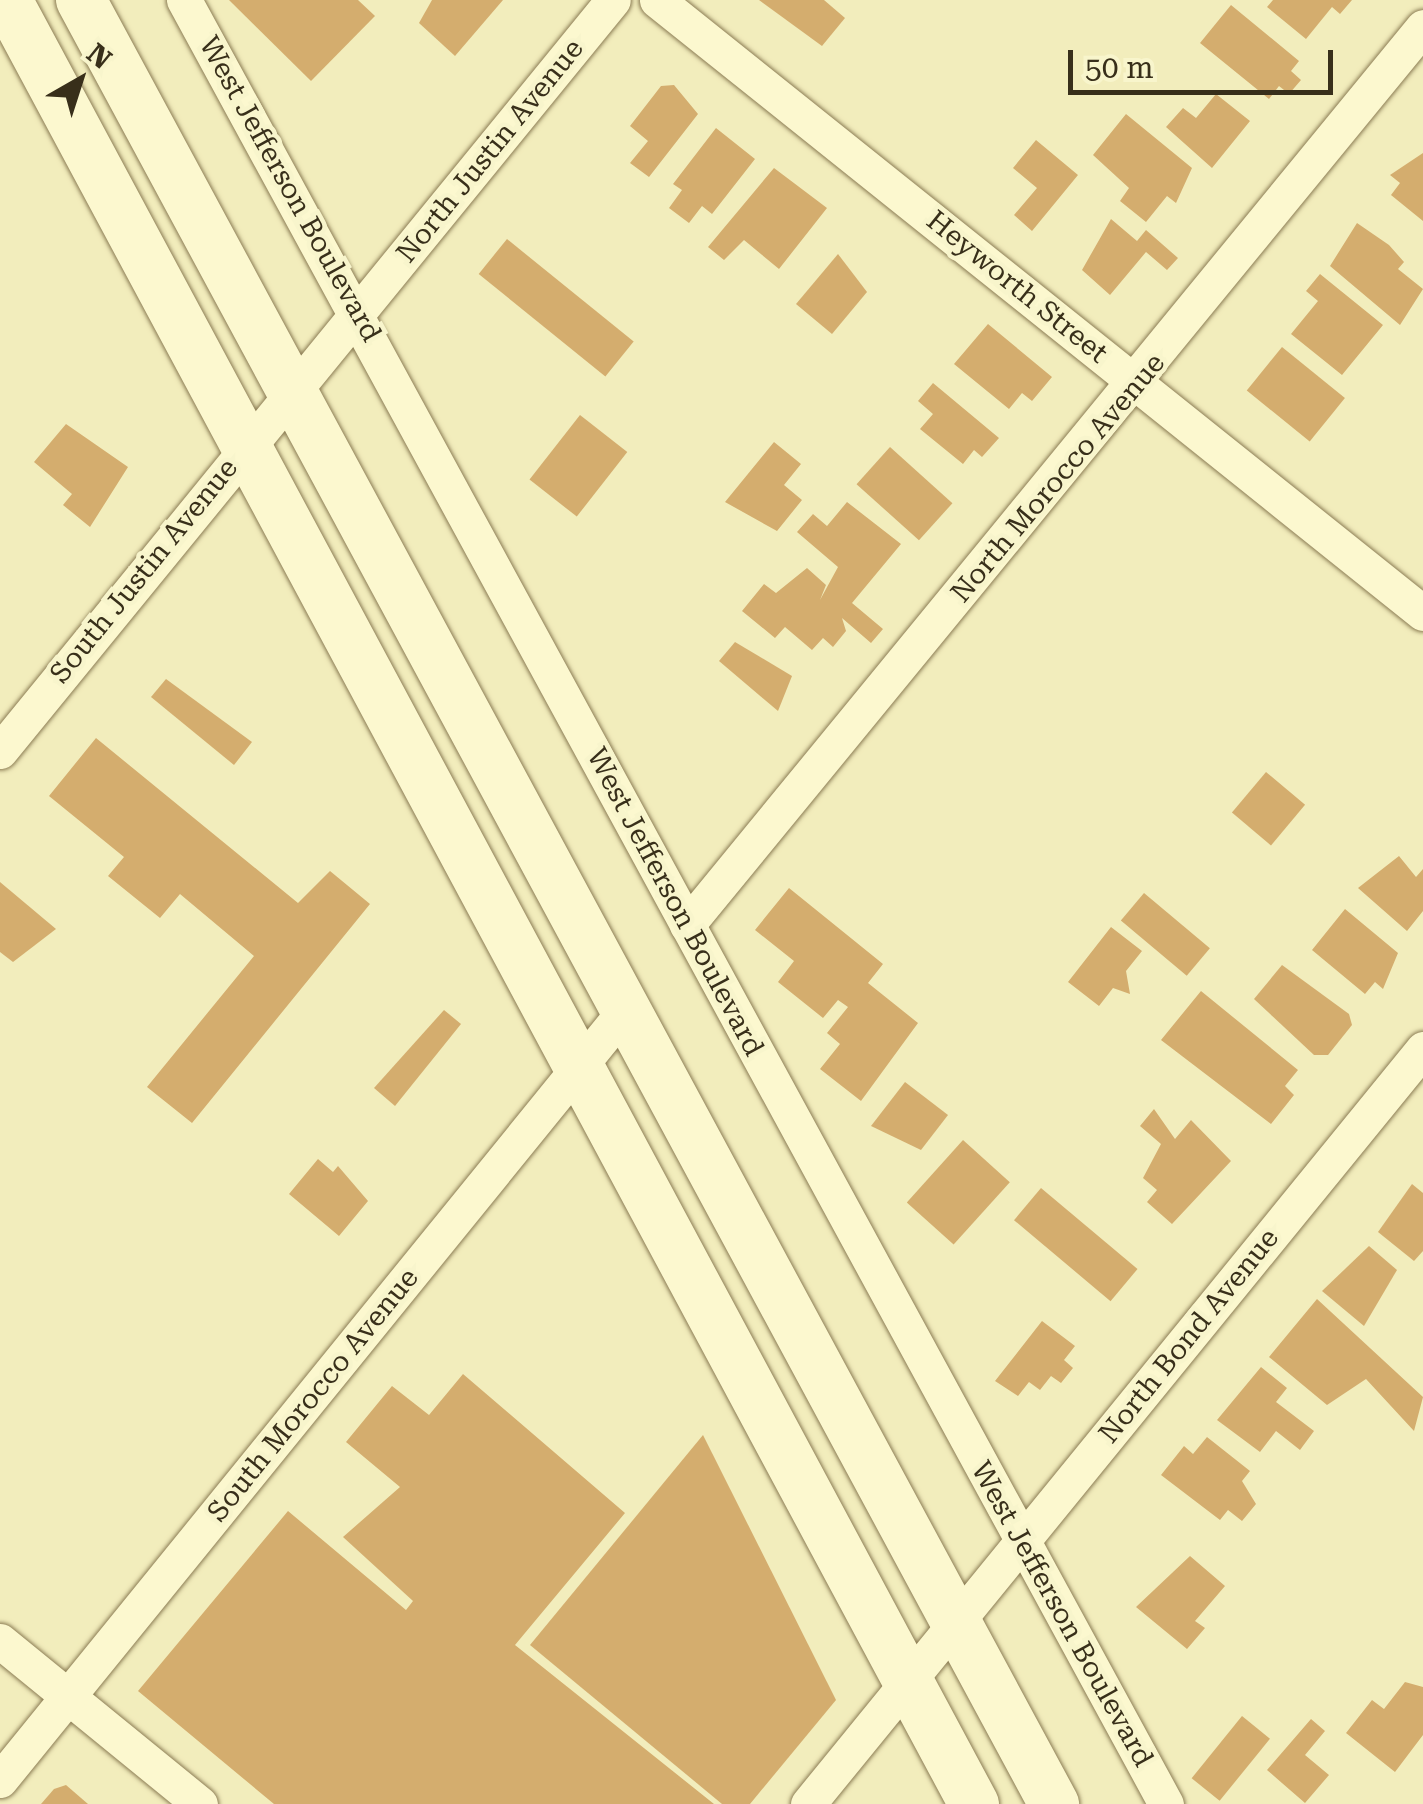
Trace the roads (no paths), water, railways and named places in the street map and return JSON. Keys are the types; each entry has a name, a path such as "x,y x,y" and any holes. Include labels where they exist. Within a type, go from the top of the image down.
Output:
{"main road":[{"path":"7,0 974,1804"},
{"path":"81,0 290,394 1054,1804"}],"street":[{"name":"West Jefferson Boulevard","path":"184,0 359,312 687,925 1166,1804"},
{"name":"North Justin Avenue","path":"290,394 613,0"},
{"name":"Heyworth Street","path":"657,0 1423,613"},
{"name":"North Morocco Avenue","path":"687,925 1137,384 1423,27"},
{"name":"South Justin Avenue","path":"0,751 246,443 290,394"},
{"name":"South Morocco Avenue","path":"0,1780 626,1010"},
{"name":"North Bond Avenue","path":"808,1804 1423,1049"},
{"path":"0,1641 200,1804"}]}
